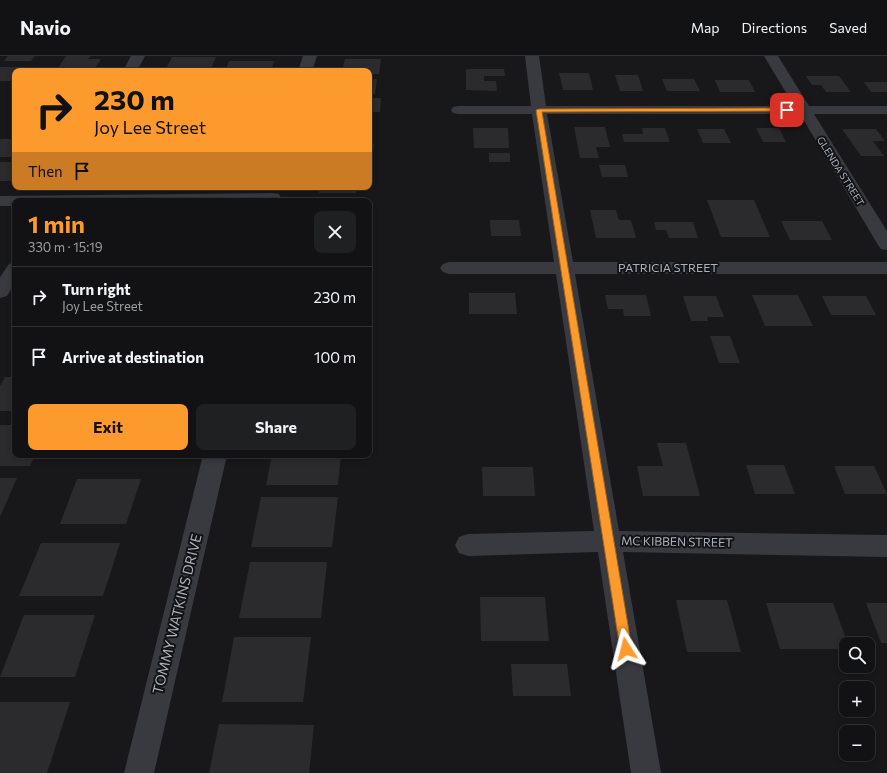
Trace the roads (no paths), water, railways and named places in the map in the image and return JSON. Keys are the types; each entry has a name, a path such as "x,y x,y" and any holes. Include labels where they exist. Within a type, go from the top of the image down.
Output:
{"street":[{"path":"132,68 138,56"},
{"path":"307,68 310,56"},
{"path":"532,56 564,268 646,773"},
{"name":"GLENDA STREET","path":"771,56 887,245"},
{"path":"458,110 887,110"},
{"path":"166,198 274,195"},
{"path":"0,201 12,201"},
{"name":"PATRICIA STREET","path":"449,268 887,268"},
{"path":"0,292 12,273"},
{"name":"TOMMY WATKINS DRIVE","path":"139,773 214,458"},
{"name":"MC KIBBEN STREET","path":"468,545 608,540 887,546"}]}
